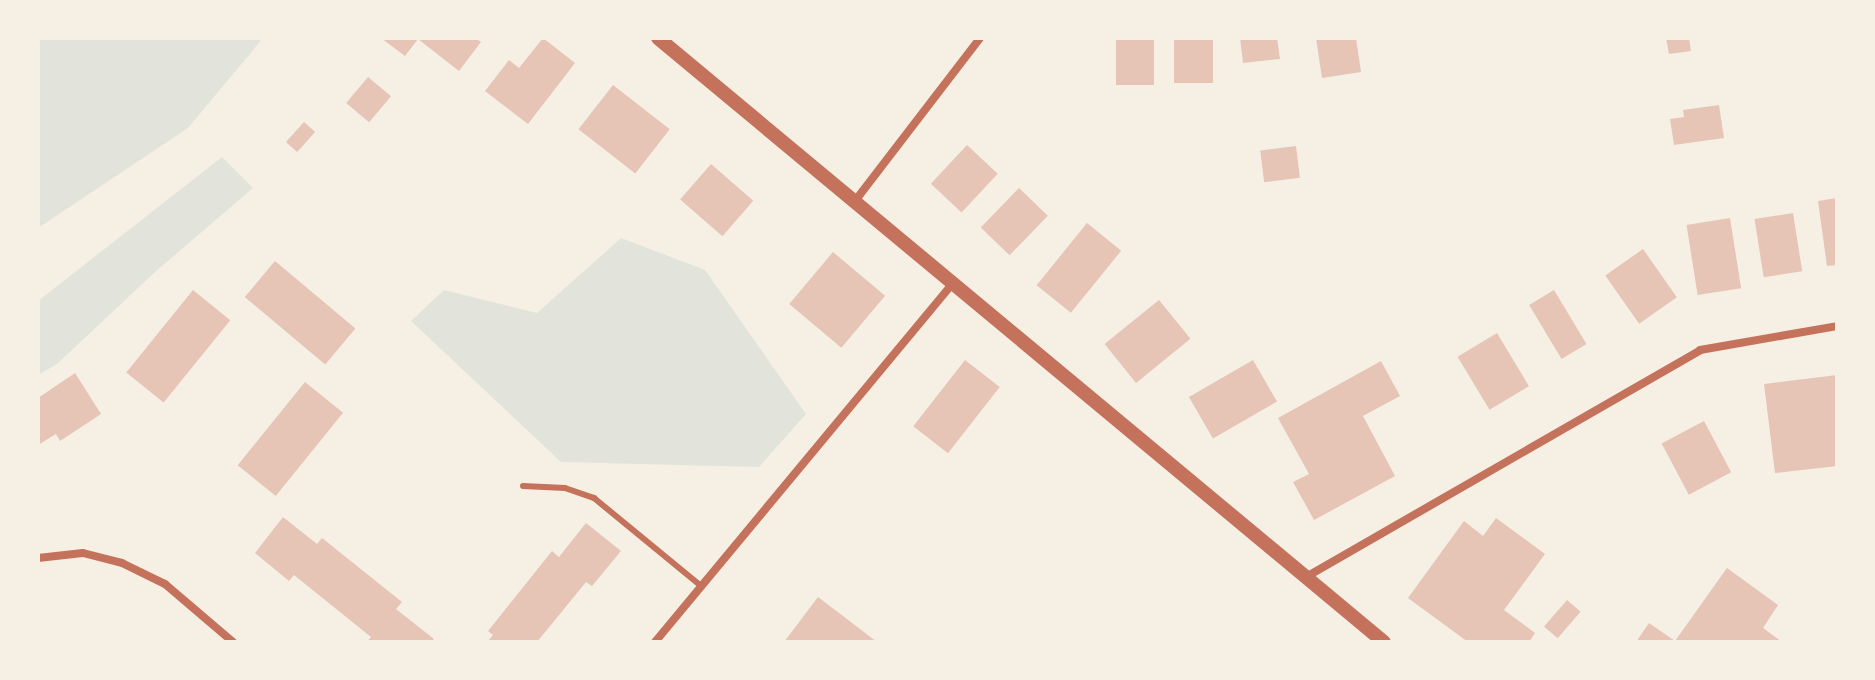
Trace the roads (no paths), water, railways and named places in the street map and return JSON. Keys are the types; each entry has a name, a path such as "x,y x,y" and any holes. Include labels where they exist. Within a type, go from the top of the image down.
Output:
{"street":[{"path":"658,38 951,285 1384,642"},
{"path":"855,201 980,38"},
{"path":"655,642 951,285"},
{"path":"1306,577 1700,350 1837,326"},
{"path":"38,558 83,553 122,563 165,584 233,642"}],"lane":[{"path":"523,486 565,488 594,498 701,586"}]}
